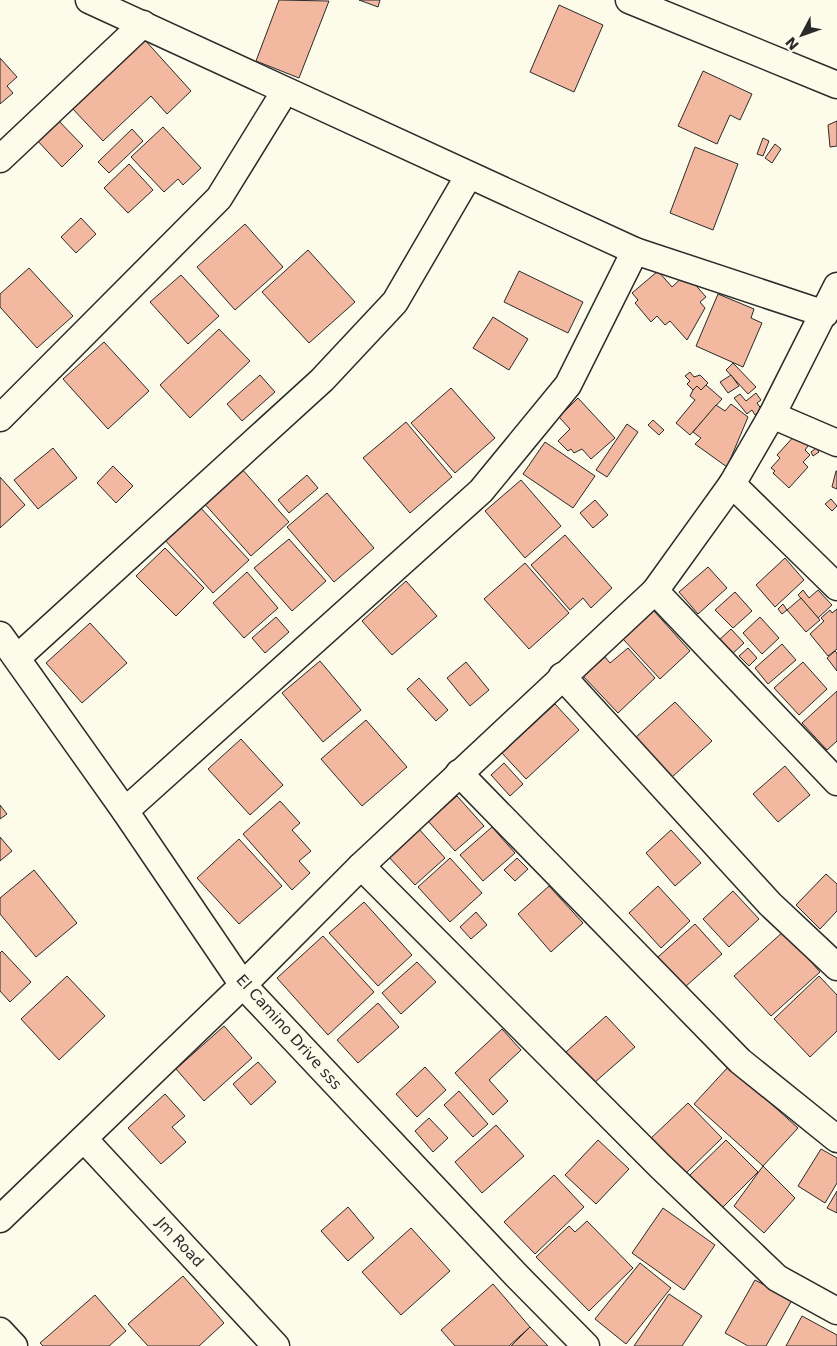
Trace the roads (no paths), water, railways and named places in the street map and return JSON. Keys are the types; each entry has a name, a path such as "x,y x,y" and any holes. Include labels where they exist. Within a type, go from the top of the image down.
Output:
{"street":[{"path":"89,0 635,251 825,314"},
{"path":"629,0 837,85"},
{"path":"0,159 143,24"},
{"path":"0,418 219,198 285,91"},
{"path":"17,658 322,380 389,309 395,302 469,175"},
{"path":"125,811 481,491 568,385 635,251"},
{"path":"0,1219 243,985 361,866 655,590 732,484 772,415 825,314 837,286"},
{"path":"772,415 837,444"},
{"path":"732,484 837,587"},
{"path":"655,590 837,782"},
{"name":"El Camino Drive sss","path":"0,635 125,811 243,985 516,1275 586,1346"},
{"path":"562,676 770,904 837,967"},
{"path":"459,773 740,1061 837,1139"},
{"path":"361,866 653,1159 777,1278 837,1311"},
{"name":"Jm Road","path":"84,1138 276,1346"},
{"path":"0,1331 14,1346"}]}
